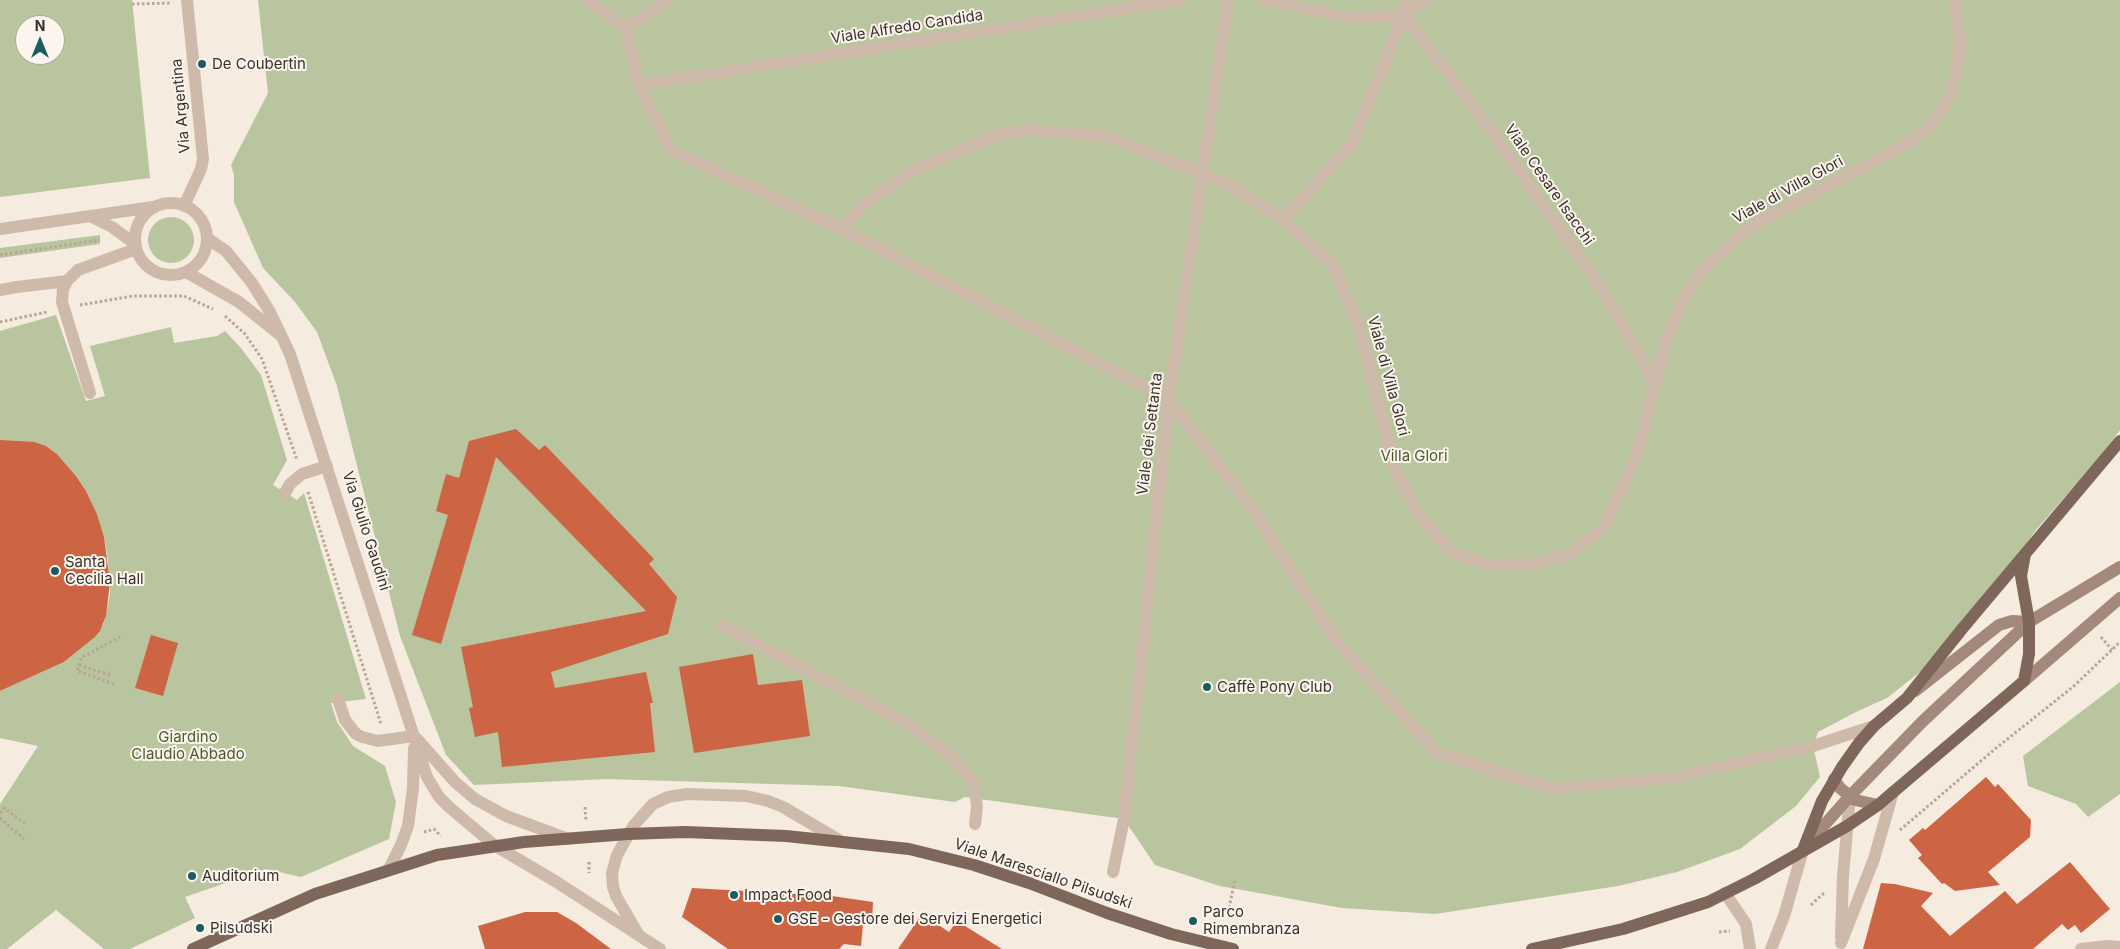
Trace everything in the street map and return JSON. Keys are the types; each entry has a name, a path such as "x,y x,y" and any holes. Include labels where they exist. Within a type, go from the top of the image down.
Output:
{"main road":[{"path":"1908,698 1962,628 2120,441"},
{"path":"2024,681 2029,660 2029,622 2021,576 2025,554"},
{"path":"1803,850 1850,796 1923,721 2029,622 2120,567"},
{"path":"1532,949 1623,929 1690,909 1725,893 1847,826 1878,805 2120,598"},
{"path":"1803,850 1816,814 1834,779 1859,743 1874,726 1999,625 2012,621 2029,622"},
{"path":"1834,779 1840,788 1850,796 1862,802 1878,805"},
{"name":"Viale Maresciallo Pilsudski","path":"193,949 315,894 437,855 494,845 628,834 735,833 839,840 909,849 974,865 1171,934 1233,949"}],"street":[{"name":"Via Argentina","path":"184,206 201,169 202,159 187,0"},
{"path":"587,0 626,28 639,85 672,151 842,230 1169,400 1251,507 1338,642 1438,753 1552,789 1672,778 1813,746 1874,726"},
{"path":"626,28 668,0"},
{"name":"Viale Alfredo Candida","path":"639,85 1181,0"},
{"name":"Viale dei Settanta","path":"1113,872 1124,820 1169,400 1228,0"},
{"path":"1265,0 1349,18 1404,15 1426,0"},
{"path":"1283,220 1354,143 1404,15 1406,0"},
{"name":"Viale di Villa Glori","path":"842,230 864,204 913,171 996,135 1032,130 1110,137 1228,184 1283,220 1333,266 1357,320 1395,469 1418,514 1450,550 1486,565 1536,564 1570,553 1604,527 1636,456 1668,338 1681,303 1700,273 1745,230 1906,144 1928,129 1950,97 1959,58 1959,32 1954,0"},
{"name":"Viale Cesare Isacchi","path":"1404,15 1490,128 1601,288 1655,383"},
{"path":"0,228 92,217 171,204 184,206 201,219 207,238 207,245 202,258 193,268 186,272 172,275 153,271 145,263 136,247 112,227 92,217"},
{"path":"136,247 136,233 140,222 148,212 158,206"},
{"name":"Via Giulio Gaudini","path":"207,238 226,251 243,270 261,296 283,338 299,376 424,769 440,797 464,821 494,845 555,881 660,949"},
{"path":"90,393 61,297 67,281 82,268 136,247"},
{"name":"Via Giulio Gaudini","path":"186,272 239,302 283,338"},
{"path":"0,290 67,281"},
{"path":"285,493 290,484 302,474 327,466"},
{"path":"722,625 908,724 952,757 974,782 977,807 975,824"},
{"path":"338,700 345,720 356,734 369,740 387,741 414,736"},
{"name":"Via Giulio Gaudini","path":"414,736 455,782 475,799 506,816 568,839"},
{"name":"Via Giulio Gaudini","path":"389,869 408,826 413,788 414,736"},
{"path":"1840,946 1874,859 1893,792"},
{"name":"Viale Maresciallo Pilsudski","path":"628,834 642,815 654,804 668,797 686,794 746,796 768,801 796,814 839,840"},
{"path":"1840,946 1842,876 1850,796"},
{"path":"628,834 617,855 612,880 616,896 638,934"},
{"path":"1771,949 1784,916 1803,850"},
{"path":"1725,893 1746,924 1750,949"},
{"path":"2081,949 2108,946 2120,947"}],"path":[{"path":"132,4 174,3"},
{"path":"0,255 100,240"},
{"path":"0,322 133,296 184,296 214,310"},
{"path":"222,314 245,334 262,359 302,474 387,741"},
{"path":"2098,633 2112,650"},
{"path":"114,684 77,671 81,658 122,636"},
{"path":"1904,828 1995,749 2074,686 2120,642"},
{"path":"79,665 110,675"},
{"path":"0,813 4,808 26,824"},
{"path":"0,818 24,839"},
{"path":"416,834 434,829 441,836"},
{"path":"589,862 589,873"},
{"path":"1229,908 1235,880"},
{"path":"1719,932 1733,930"}],"green space":[{"path":"0,0 132,0 150,178 0,197"},
{"name":"Villa Glori","path":"258,0 2120,0 2120,430 2104,452 2035,531 1999,585 1939,657 1887,698 1818,732 1813,746 1820,777 1796,806 1740,849 1677,872 1618,886 1435,914 1342,908 1220,886 1155,865 1124,819 965,797 955,802 839,786 606,779 474,785 446,755 400,636 337,386 317,332 295,302 263,268 234,202 234,175 231,165 268,93"},
{"path":"176,217 180,218 190,227 193,231 193,249 184,259 176,263 166,263 158,259 149,249 148,235 152,227 162,218"},
{"path":"100,235 100,244 0,258 0,248"},
{"name":"Giardino Claudio Abbado","path":"56,315 86,401 105,396 90,346 171,327 174,343 217,336 225,331 241,348 261,375 287,460 273,485 297,500 304,493 366,699 331,703 337,722 353,746 385,766 396,802 389,839 301,877 266,869 185,897 195,918 130,949 104,949 56,910 7,949 0,949 0,804 38,746 0,738 0,691 64,662 95,637 104,623 110,594 108,560 104,537 97,514 76,476 57,454 46,446 0,441 0,331"},
{"path":"2120,682 2120,794 2088,817 2076,804 2028,786 2023,756"}],"building":[{"path":"516,429 539,450 545,445 569,470 654,559 649,564 677,597 668,634 551,672 555,688 646,672 653,703 650,703 655,752 502,767 498,732 475,737 469,708 473,707 461,647 646,611 496,457 441,644 412,635 448,515 436,511 446,474 459,478 469,441"},
{"name":"Santa Cecilia Hall","path":"0,440 34,442 46,446 57,454 76,476 97,514 104,537 110,582 106,616 100,631 95,637 64,662 0,691"},
{"path":"151,635 178,643 163,696 135,688"},
{"path":"753,654 758,685 802,680 810,736 694,753 679,667"},
{"path":"1986,777 1995,787 1998,784 2031,820 2030,837 1988,872 2000,885 1955,891 1944,883 1942,884 1918,858 1922,855 1909,840 1923,828 1925,830"},
{"path":"2070,862 2110,909 2081,933 2075,925 2068,930 2062,924 2033,949 1863,949 1881,883 1895,884 1933,893 1921,906 1950,936 2005,891 2017,904"},
{"name":"GSE - Gestore dei Servizi Energetici","path":"692,888 832,896 873,902 872,921 863,924 861,946 844,944 839,949 728,949 682,917"},
{"path":"525,912 557,912 576,923 611,949 485,949 478,926"},
{"path":"922,914 949,932 957,921 1002,949 898,949"}],"place":[{"name":"De Coubertin","path":"202,64"},
{"name":"Santa Cecilia Hall","path":"55,571"},
{"name":"Caffè Pony Club","path":"1207,687"},
{"name":"Auditorium","path":"192,876"},
{"name":"Impact Food","path":"734,895"},
{"name":"GSE - Gestore dei Servizi Energetici","path":"778,919"},
{"name":"Parco Rimembranza","path":"1193,921"},
{"name":"Pilsudski","path":"200,928"}]}
